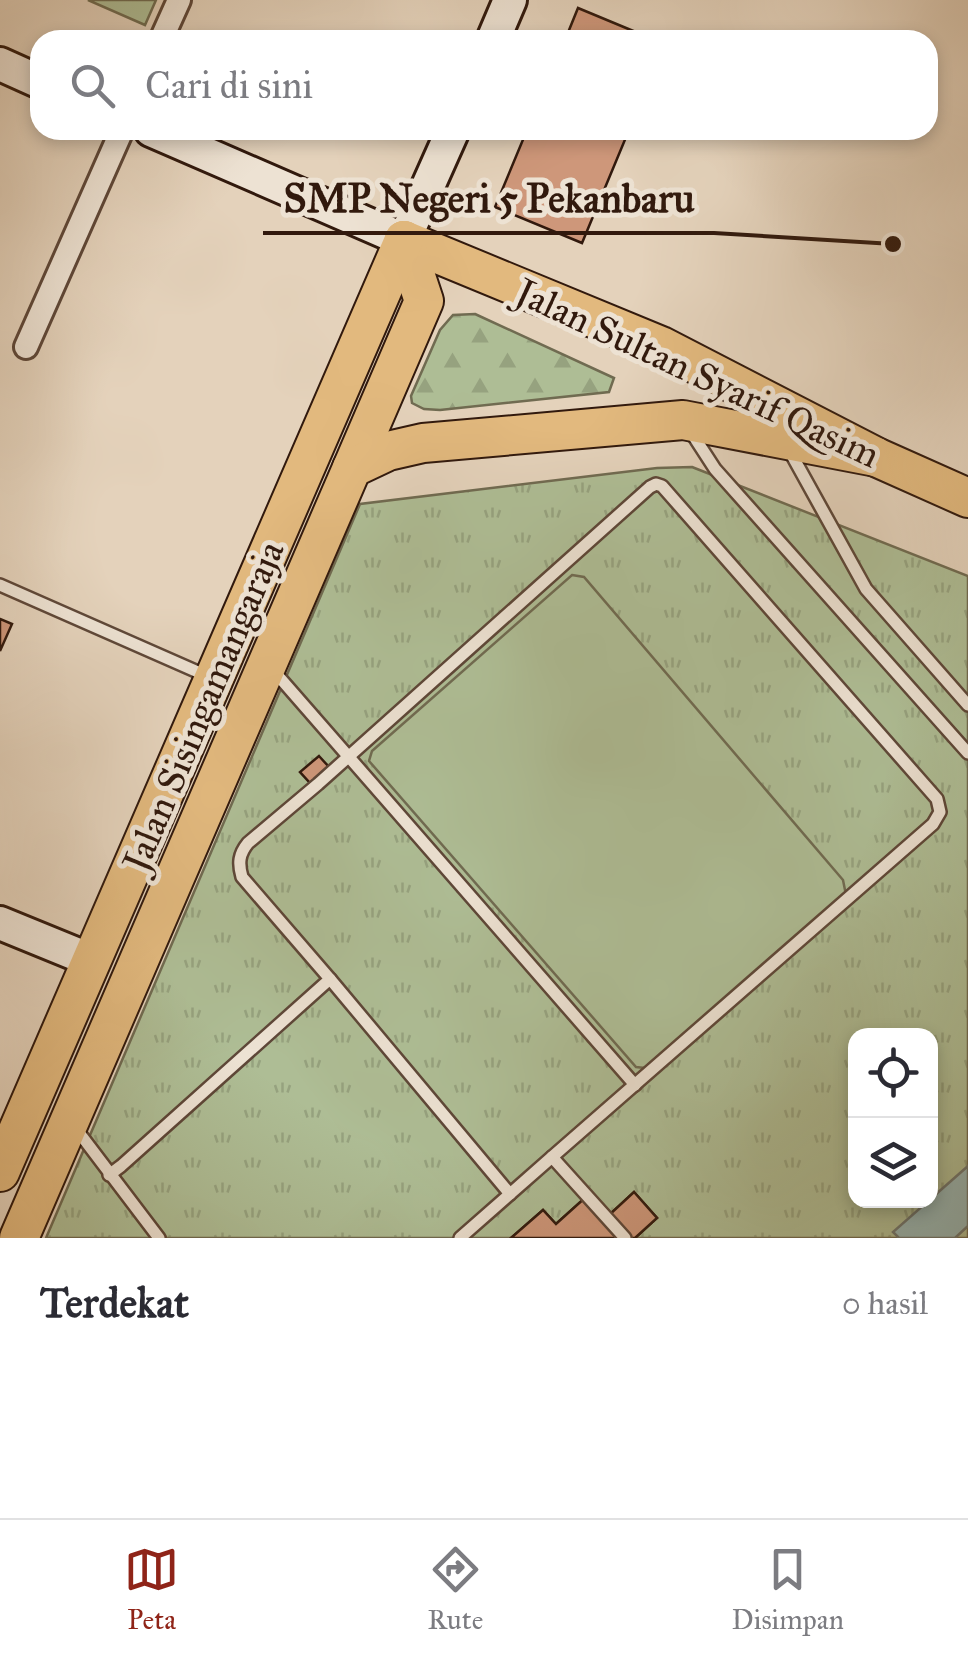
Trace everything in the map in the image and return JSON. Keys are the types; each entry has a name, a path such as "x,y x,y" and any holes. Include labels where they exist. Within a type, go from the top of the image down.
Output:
{"main road":[{"path":"496,30 510,0"},
{"path":"0,64 30,78"},
{"name":"Jalan Sultan Syarif Qasim","path":"174,140 661,346 876,457 968,498"},
{"name":"Jalan Sisingamangaraja","path":"0,1172 449,140"},
{"name":"Jalan Sisingamangaraja","path":"19,1238 424,301 404,240"},
{"path":"352,468 388,451 423,443 683,420 876,457"},
{"path":"0,923 93,961 158,913"}],"street":[{"path":"165,30 178,0"},
{"path":"26,347 118,140"}],"lane":[{"path":"683,420 715,469 968,753"},
{"path":"784,441 866,589 968,706"},
{"path":"460,1238 933,824 940,812 937,799 662,486 656,484 248,843 239,860 242,877 510,1194"},
{"path":"0,585 214,679"},
{"path":"268,663 634,1085"},
{"path":"109,1175 330,979"},
{"path":"70,1121 159,1238"},
{"path":"552,1157 625,1238"}],"green space":[{"path":"88,0 156,0 145,25"},
{"path":"475,314 614,378 609,392 440,410 412,403 411,396 440,330 453,315"},
{"path":"692,467 968,576 968,1238 46,1238 360,504"},
{"path":"572,575 584,577 843,880 847,900 654,1069 636,1067 369,761 372,751"}],"water":[{"path":"968,1166 968,1226 955,1238 899,1238 893,1232 920,1208 938,1208 938,1192"}],"building":[{"path":"578,8 631,30 569,30"},
{"path":"523,140 625,140 582,243 495,207"},
{"path":"0,619 12,624 0,651"},
{"path":"319,756 329,767 310,783 300,772"},
{"path":"634,1192 657,1218 635,1238 511,1238 543,1210 556,1224 587,1196 606,1218"},
{"path":"634,1192 657,1218 635,1238 511,1238 543,1210 556,1224 587,1196 606,1218"}],"place":[{"name":"SMP Negeri 5 Pekanbaru","path":"893,244"}]}
